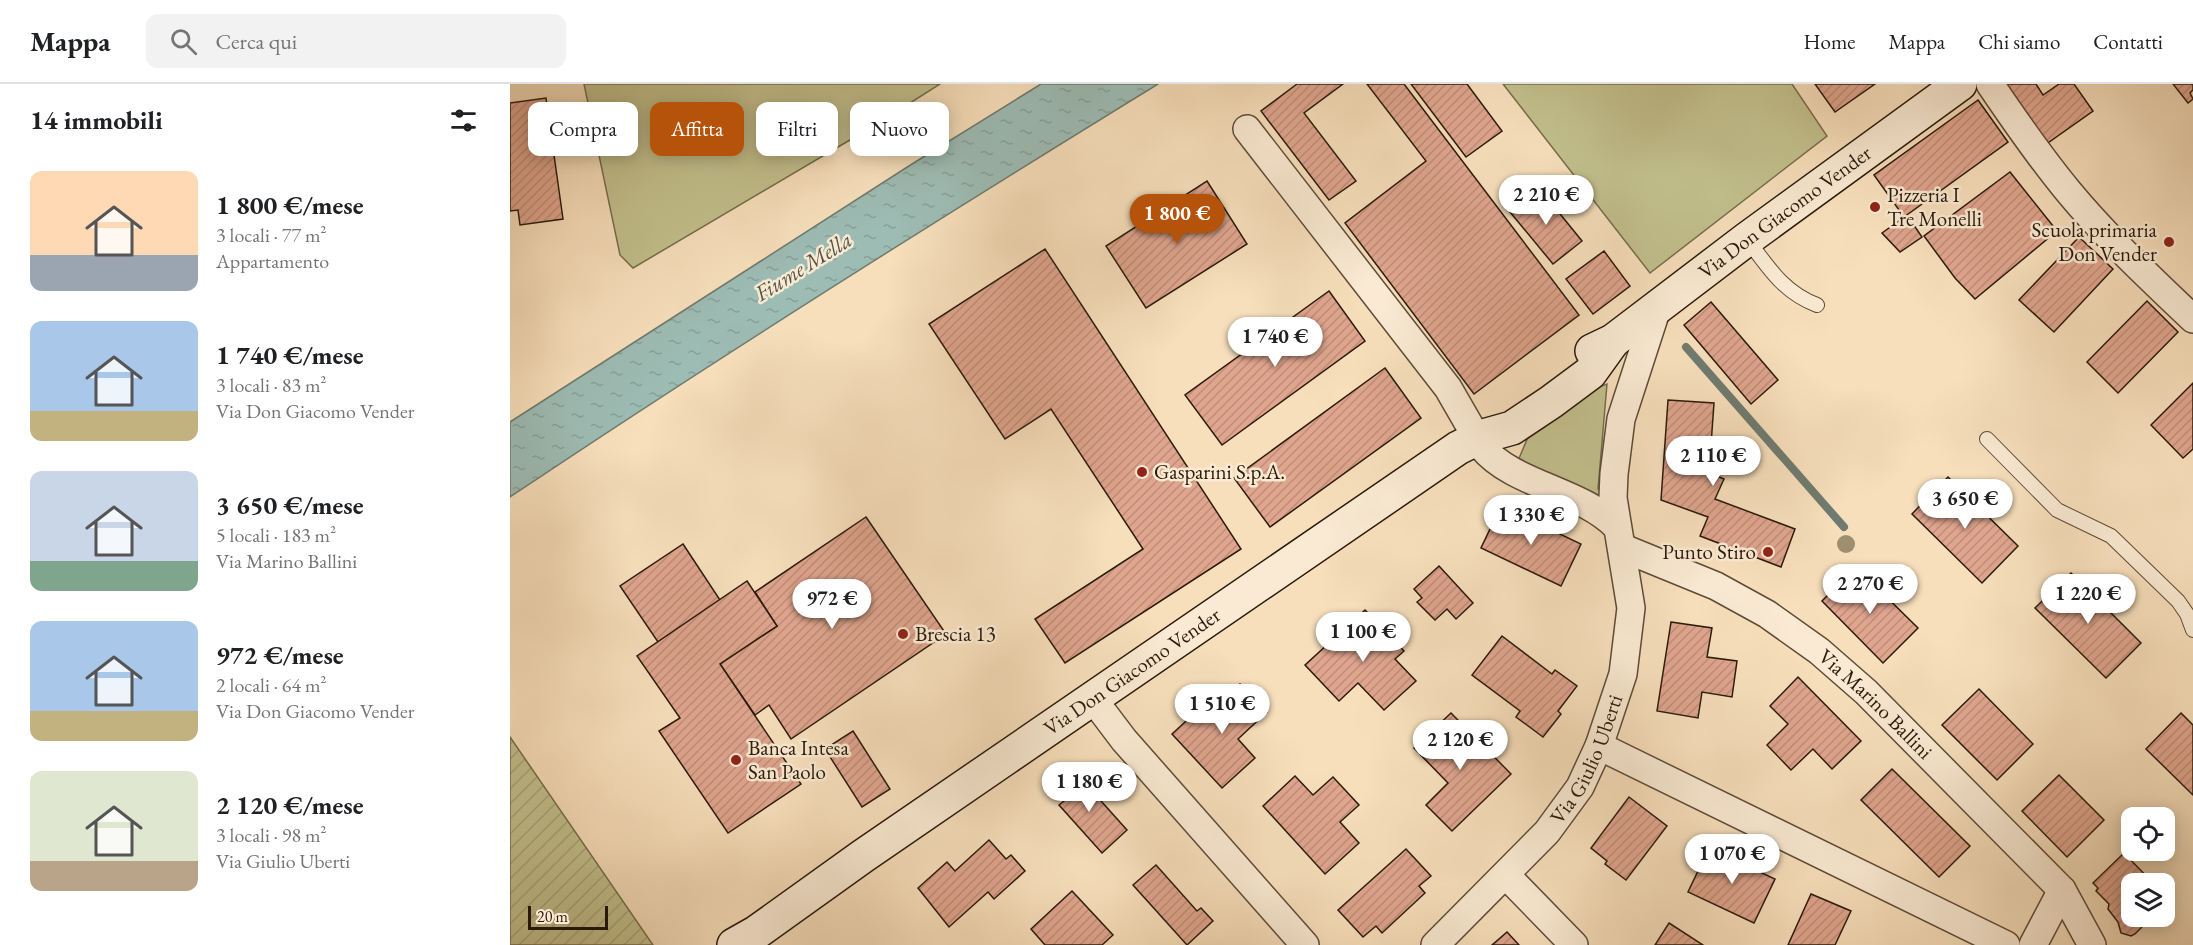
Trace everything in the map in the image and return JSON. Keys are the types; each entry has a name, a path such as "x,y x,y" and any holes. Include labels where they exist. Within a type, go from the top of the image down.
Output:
{"street":[{"name":"Via Don Giacomo Vender","path":"745,941 1458,448 1478,438 1502,413 1575,360 1613,341 1658,304 1960,84"},
{"path":"1990,84 2022,132 2069,192 2114,242 2193,319"},
{"path":"1247,129 1448,388 1488,456 1496,462 1599,510 1620,537"},
{"name":"Via Giulio Uberti","path":"1435,945 1547,832 1580,787 1599,746 1623,674 1631,608 1613,487 1621,419 1658,304"},
{"name":"Via Marino Ballini","path":"1620,537 1767,614 1819,651 1866,692 2062,890 2092,945"},
{"path":"1093,699 1124,740 1305,945"},
{"path":"1599,746 2006,945"},
{"path":"1506,875 1574,945"},
{"path":"2033,945 2062,890"}],"lane":[{"path":"1747,239 1785,287 1801,299 1817,305"},
{"path":"1987,439 2057,510 2072,519 2098,527 2111,536 2178,601 2187,614 2193,630"}],"shaded area":[{"path":"584,84 940,84 912,102 850,102 850,140 838,147 838,102 756,102 756,156 823,156 633,268 620,255 599,156 638,156 638,102 588,102"},
{"path":"1503,84 1792,84 1827,136 1650,273"},
{"path":"1607,384 1598,489 1601,490 1603,499 1517,463 1528,437 1596,388"},
{"path":"510,737 653,945 510,945"}],"water":[{"name":"Fiume Mella","path":"1041,84 1158,84 832,287 510,497 510,422 925,156 949,156 949,141"}],"building":[{"path":"1297,84 1343,84 1304,113 1356,181 1329,200 1261,111"},
{"path":"1367,84 1404,84 1579,315 1474,394 1345,223 1426,161"},
{"path":"1411,84 1467,84 1502,131 1466,157"},
{"path":"1815,84 1875,84 1835,112"},
{"path":"2001,84 2036,84 2043,95 2059,84 2074,84 2093,111 2045,145"},
{"path":"2173,84 2193,84 2193,90 2190,93 2193,99 2188,103"},
{"path":"546,98 547,102 528,102 528,156 554,156 563,219 520,225 518,210 510,211 510,103"},
{"path":"1978,100 2008,142 1904,217 1874,175"},
{"path":"2010,172 2057,231 1975,299 1955,278 1924,236"},
{"path":"1207,181 1247,244 1146,308 1106,246"},
{"path":"1539,188 1582,241 1553,264 1510,212"},
{"path":"1907,215 1922,237 1900,252 1882,233"},
{"path":"2079,237 2113,269 2054,332 2019,300"},
{"name":"Gasparini S.p.A.","path":"1045,249 1241,549 1065,663 1035,619 1143,549 1051,409 1005,439 929,324"},
{"path":"1604,251 1630,286 1593,314 1566,279"},
{"path":"1329,291 1365,341 1222,445 1185,395"},
{"path":"2147,301 2178,332 2118,393 2087,362"},
{"path":"1711,302 1778,380 1751,404 1684,325"},
{"path":"1385,368 1421,418 1270,527 1234,478"},
{"path":"2193,383 2193,449 2183,458 2151,425"},
{"path":"1668,400 1714,403 1709,473 1724,479 1715,499 1795,529 1781,567 1700,536 1708,517 1661,500"},
{"path":"1948,477 2018,546 1982,583 1912,514"},
{"path":"1501,506 1581,544 1561,586 1481,548"},
{"path":"866,517 946,634 791,739 769,705 755,715 720,664 777,626 755,592"},
{"path":"683,544 720,600 658,642 620,586"},
{"path":"1439,566 1473,603 1456,619 1447,609 1435,620 1417,602 1422,598 1414,589"},
{"path":"1856,567 1918,628 1883,663 1822,601"},
{"path":"2071,573 2141,643 2106,678 2035,608"},
{"path":"747,581 777,626 720,664 801,784 728,833 659,731 680,718 637,656"},
{"path":"1365,610 1404,651 1395,659 1416,681 1384,710 1358,683 1339,701 1305,665"},
{"path":"1671,622 1712,628 1707,657 1737,661 1732,697 1702,692 1698,718 1657,711"},
{"path":"1502,636 1552,674 1555,670 1577,686 1558,711 1561,714 1543,737 1516,717 1520,711 1472,675"},
{"path":"1798,677 1861,741 1832,769 1813,749 1791,770 1767,745 1788,724 1770,706"},
{"path":"1240,684 1267,712 1238,739 1255,758 1222,788 1172,734 1210,699 1216,706"},
{"path":"1979,689 2033,744 1997,780 1942,725"},
{"path":"1451,713 1511,774 1452,831 1426,805 1448,783 1414,748"},
{"path":"2181,713 2193,725 2193,795 2146,749"},
{"path":"853,731 890,789 862,807 825,749"},
{"path":"1892,769 1970,846 1939,877 1861,800"},
{"path":"1075,772 1127,830 1102,853 1059,805 1064,801 1053,790"},
{"path":"2059,775 2104,820 2067,857 2022,811"},
{"path":"1295,776 1313,795 1333,777 1359,805 1340,822 1359,843 1325,874 1263,806"},
{"path":"1629,797 1667,826 1626,880 1605,864 1607,861 1591,848"},
{"path":"989,840 1006,859 1011,855 1025,871 994,899 988,892 949,927 918,888 947,862 955,871"},
{"path":"1709,848 1775,879 1754,923 1688,892"},
{"path":"1406,849 1431,876 1419,886 1425,893 1382,933 1376,926 1363,937 1338,910"},
{"path":"2121,856 2121,861 2132,861 2143,873 2121,873 2121,927 2142,927 2135,934 2131,936 2121,933 2118,922 2108,909 2109,904 2096,891 2098,888 2093,883"},
{"path":"1156,865 1197,911 1201,908 1213,921 1187,945 1133,885"},
{"path":"1072,891 1113,935 1102,945 1045,945 1031,929"},
{"path":"1811,894 1851,911 1835,945 1788,945"},
{"path":"1669,923 1703,945 1655,945"},
{"path":"1507,932 1519,945 1492,945"}],"waterway":[{"path":"1686,347 1844,527"}],"place":[{"name":"Pizzeria I Tre Monelli","path":"1875,207"},
{"name":"Scuola primaria Don Vender","path":"2169,242"},
{"name":"Gasparini S.p.A.","path":"1142,472"},
{"name":"Punto Stiro","path":"1768,552"},
{"name":"Brescia 13","path":"903,634"},
{"name":"Banca Intesa San Paolo","path":"736,760"}]}
